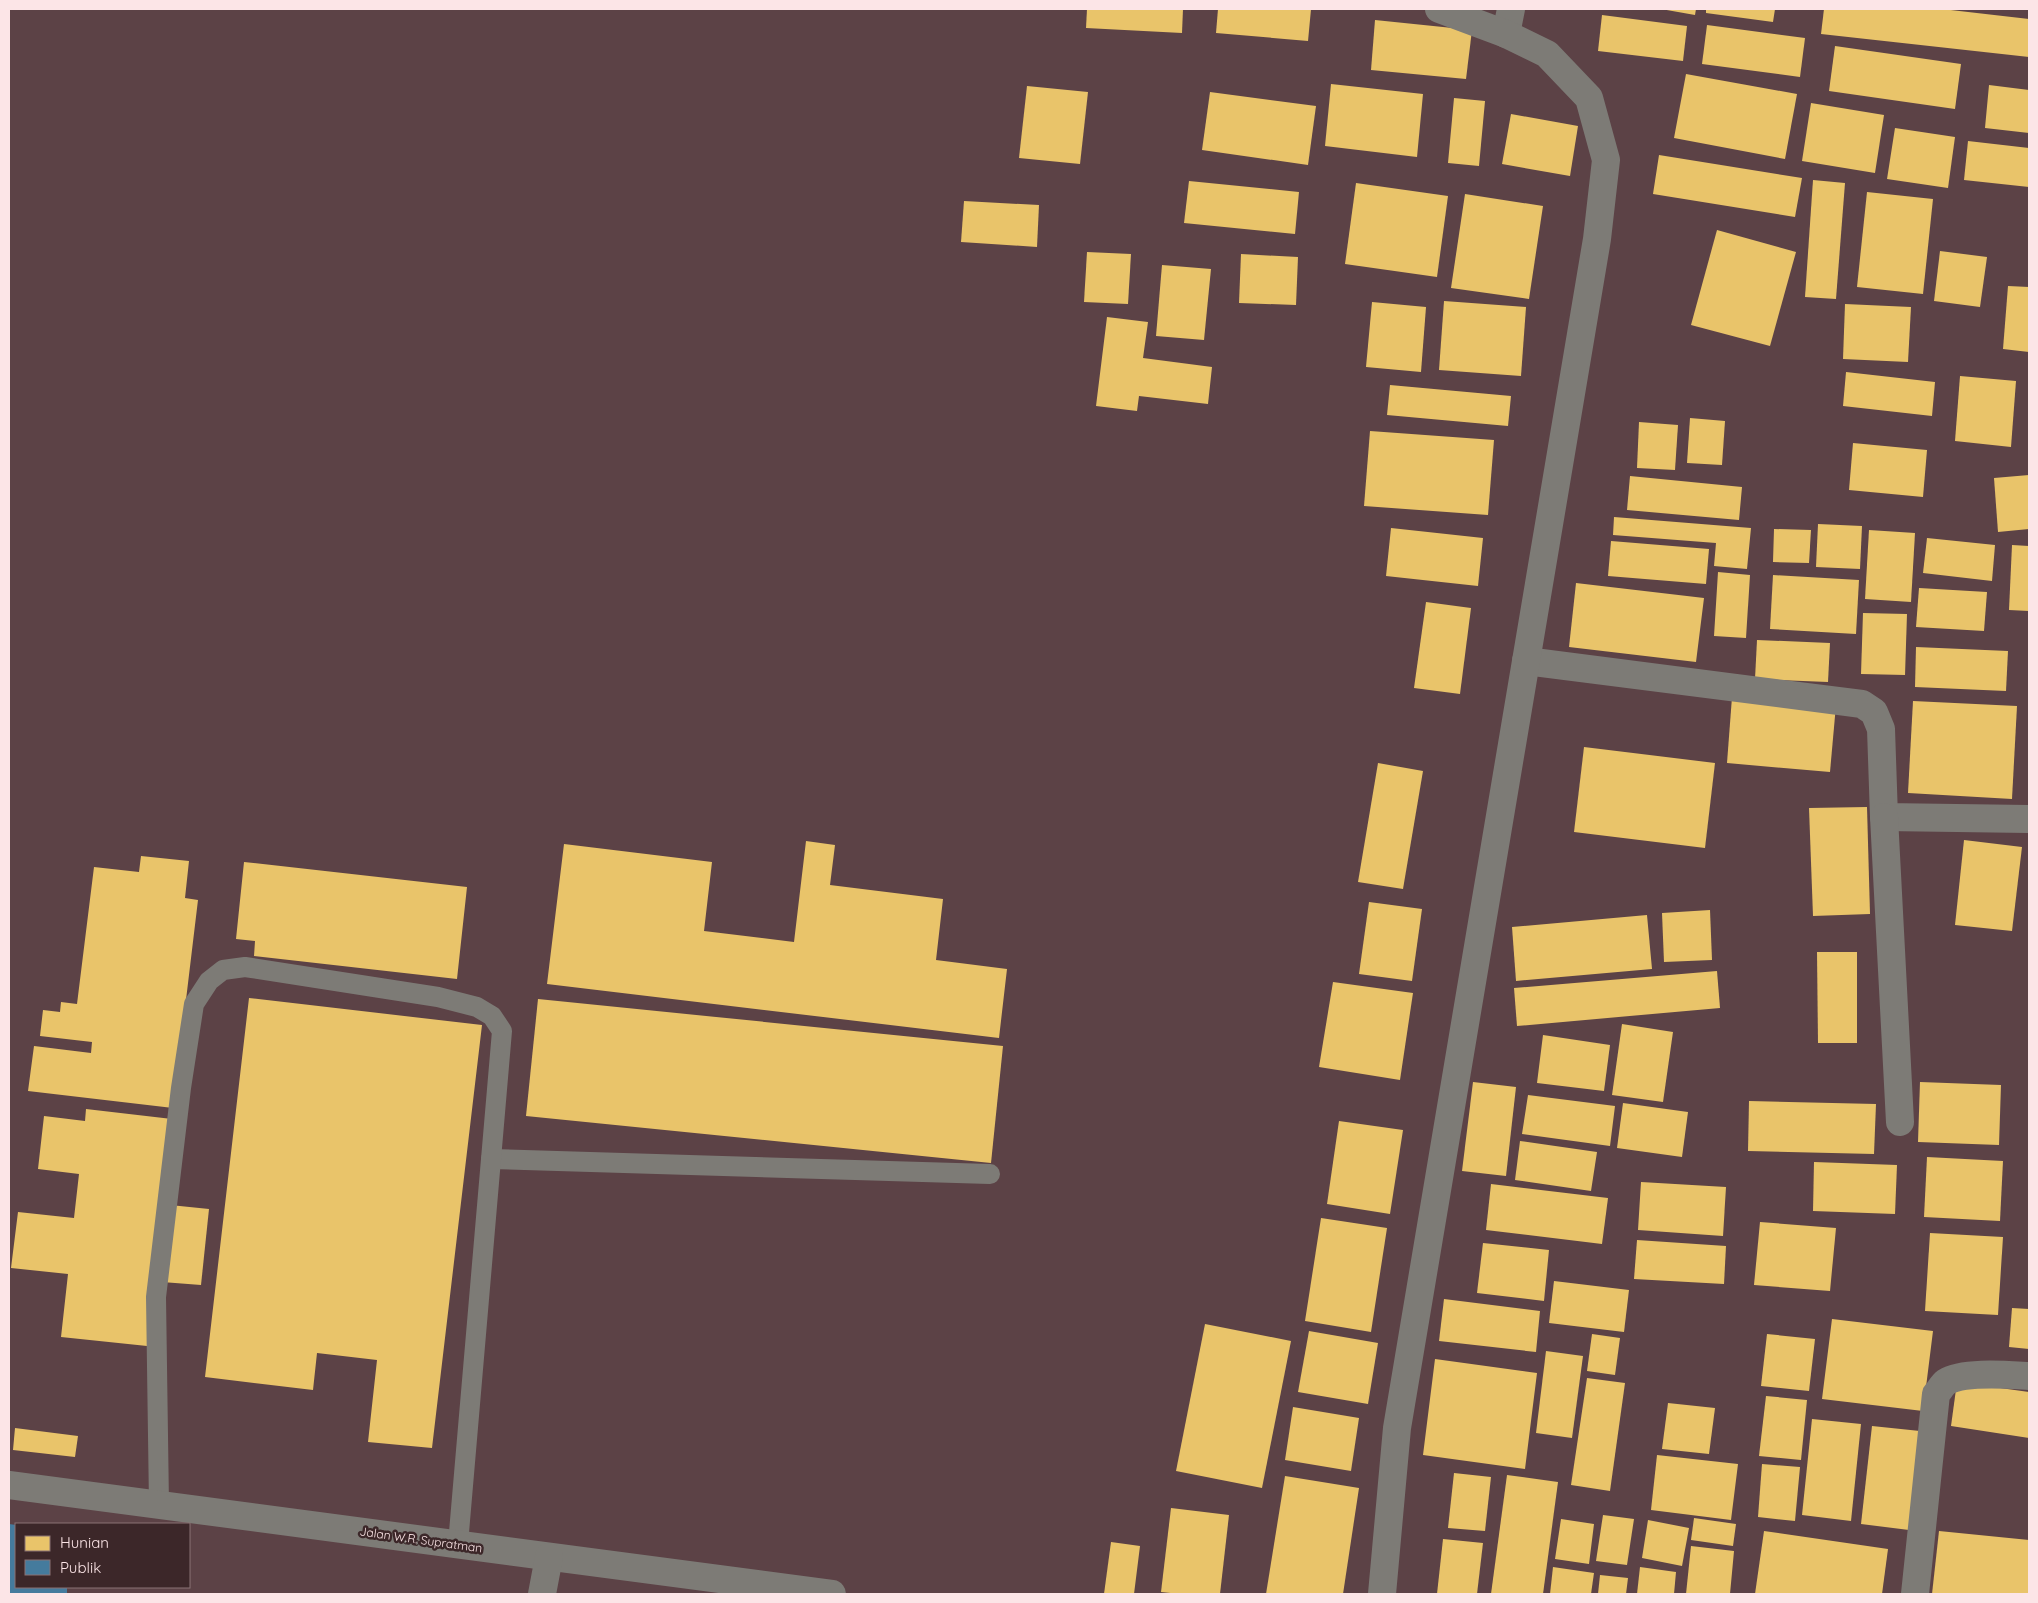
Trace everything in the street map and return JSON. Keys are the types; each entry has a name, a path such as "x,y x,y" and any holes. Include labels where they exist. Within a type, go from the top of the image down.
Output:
{"street":[{"path":"1382,1594 1397,1428 1598,239 1606,160 1589,98 1547,54 1509,21 1439,9"},
{"path":"1526,661 1862,704 1874,712 1881,729 1900,1122"},
{"path":"1884,817 2029,819"},
{"path":"1915,1594 1936,1394 1946,1382 1964,1377 1987,1375 2029,1376"},
{"name":"Jalan W.R. Supratman","path":"9,1485 832,1594"},
{"path":"542,1594 549,1557"}],"lane":[{"path":"159,1505 156,1297 181,1088 194,1004 209,981 223,970 244,967 438,997 477,1007 492,1016 502,1031 458,1544"},
{"path":"491,1159 990,1174"}],"building: Hunian":[{"path":"1087,9 1183,9 1182,33 1086,28"},
{"path":"1218,9 1311,9 1308,41 1216,33"},
{"path":"1661,9 1696,9 1695,15"},
{"path":"1706,9 1775,9 1773,22 1706,13"},
{"path":"1824,9 1942,9 2029,19 2029,57 1821,34"},
{"path":"1602,15 1687,26 1683,61 1598,51"},
{"path":"1375,20 1472,30 1466,79 1371,70"},
{"path":"1707,25 1805,38 1800,77 1702,64"},
{"path":"1835,46 1961,64 1955,109 1829,91"},
{"path":"1686,74 1797,94 1785,159 1674,138"},
{"path":"1331,84 1423,94 1417,157 1325,146"},
{"path":"1989,85 2029,90 2029,133 1985,128"},
{"path":"1027,86 1088,92 1080,164 1019,158"},
{"path":"1210,92 1316,106 1308,165 1202,150"},
{"path":"1454,98 1485,101 1479,166 1448,163"},
{"path":"1811,103 1884,115 1875,173 1802,161"},
{"path":"1511,114 1578,126 1570,176 1502,164"},
{"path":"1895,128 1955,137 1948,188 1887,179"},
{"path":"1968,141 2029,148 2029,187 1964,180"},
{"path":"1659,155 1802,178 1795,217 1653,194"},
{"path":"1813,180 1845,183 1836,299 1805,297"},
{"path":"1189,181 1299,192 1295,234 1184,223"},
{"path":"1356,183 1448,196 1437,277 1345,264"},
{"path":"1867,192 1933,199 1923,294 1857,287"},
{"path":"1465,194 1543,206 1529,299 1451,288"},
{"path":"964,201 1039,205 1037,247 961,242"},
{"path":"1717,230 1796,252 1770,346 1691,325"},
{"path":"1940,251 1987,257 1980,307 1934,301"},
{"path":"1087,252 1131,254 1128,304 1084,302"},
{"path":"1241,254 1298,257 1296,305 1239,303"},
{"path":"1162,265 1211,269 1204,340 1156,336"},
{"path":"2008,286 2029,287 2029,352 2003,349"},
{"path":"1444,301 1526,307 1521,376 1439,370"},
{"path":"1372,302 1426,307 1421,372 1366,367"},
{"path":"1845,304 1911,307 1908,362 1843,359"},
{"path":"1107,317 1148,322 1143,358 1212,367 1208,404 1139,396 1137,411 1096,406"},
{"path":"1846,372 1935,382 1932,416 1843,406"},
{"path":"1960,376 2016,381 2011,447 1955,441"},
{"path":"1390,385 1511,396 1508,426 1387,415"},
{"path":"1690,418 1725,421 1722,465 1687,463"},
{"path":"1639,422 1678,425 1675,470 1637,468"},
{"path":"1370,431 1494,440 1488,515 1364,506"},
{"path":"1853,443 1927,450 1923,497 1849,490"},
{"path":"2029,475 2029,529 1998,532 1994,478"},
{"path":"1630,476 1742,487 1739,520 1627,510"},
{"path":"1614,517 1751,528 1747,569 1714,566 1716,543 1613,535"},
{"path":"1818,524 1862,526 1860,569 1816,567"},
{"path":"1391,528 1483,538 1478,586 1386,576"},
{"path":"1774,529 1811,530 1809,563 1773,562"},
{"path":"1869,530 1915,533 1911,602 1865,599"},
{"path":"1927,538 1995,545 1992,581 1923,573"},
{"path":"1611,541 1709,549 1706,584 1608,576"},
{"path":"2012,545 2029,546 2029,611 2009,610"},
{"path":"1718,572 1750,575 1746,638 1714,636"},
{"path":"1773,575 1859,580 1856,634 1770,629"},
{"path":"1576,583 1704,598 1696,662 1569,647"},
{"path":"1919,588 1987,592 1984,631 1916,627"},
{"path":"1426,602 1471,608 1460,694 1414,688"},
{"path":"1863,613 1907,614 1905,675 1861,674"},
{"path":"1757,640 1830,643 1828,682 1755,679"},
{"path":"1916,647 2008,651 2006,691 1915,687"},
{"path":"1732,697 1836,705 1830,772 1727,763"},
{"path":"1913,701 2017,706 2012,799 1908,793"},
{"path":"1584,747 1715,763 1705,848 1574,832"},
{"path":"1378,763 1423,771 1403,889 1358,882"},
{"path":"1867,807 1870,914 1813,916 1809,808"},
{"path":"1964,840 2022,847 2012,931 1955,925"},
{"path":"806,841 835,845 830,885 943,899 936,960 1007,969 999,1038 547,984 564,844 712,862 704,931 794,942"},
{"path":"141,856 189,861 185,898 198,900 173,1108 28,1091 34,1046 91,1053 92,1042 40,1036 43,1010 60,1012 61,1002 77,1004 94,867 139,872"},
{"path":"244,862 467,887 457,979 254,956 255,941 236,939"},
{"path":"1369,902 1422,909 1412,981 1359,974"},
{"path":"1710,910 1712,960 1664,962 1662,913"},
{"path":"1647,915 1652,969 1516,981 1512,927"},
{"path":"1817,952 1857,952 1857,1043 1818,1043"},
{"path":"1717,971 1720,1008 1517,1026 1514,988"},
{"path":"1333,982 1413,993 1400,1080 1319,1067"},
{"path":"249,998 482,1025 432,1448 368,1442 377,1360 317,1353 313,1390 205,1377"},
{"path":"538,999 1003,1046 991,1163 526,1116"},
{"path":"1622,1024 1673,1032 1663,1102 1612,1095"},
{"path":"1543,1035 1610,1045 1604,1091 1537,1083"},
{"path":"1473,1082 1516,1087 1506,1176 1462,1171"},
{"path":"1920,1082 2001,1085 1999,1145 1918,1142"},
{"path":"1528,1095 1615,1106 1610,1146 1522,1134"},
{"path":"1749,1101 1876,1104 1874,1154 1748,1151"},
{"path":"1623,1103 1688,1112 1682,1157 1617,1148"},
{"path":"86,1109 172,1119 147,1346 61,1337 68,1274 11,1268 18,1212 74,1218 79,1174 38,1169 44,1116 85,1121"},
{"path":"1339,1121 1403,1130 1390,1214 1327,1204"},
{"path":"1520,1141 1597,1152 1591,1191 1515,1180"},
{"path":"1927,1157 2003,1161 2000,1221 1924,1217"},
{"path":"1814,1162 1897,1165 1895,1214 1813,1211"},
{"path":"1641,1182 1726,1187 1723,1236 1638,1230"},
{"path":"1491,1184 1608,1198 1602,1244 1486,1230"},
{"path":"170,1205 209,1209 201,1285 162,1282"},
{"path":"1321,1218 1387,1228 1371,1332 1305,1321"},
{"path":"1760,1222 1836,1228 1830,1291 1754,1285"},
{"path":"1930,1233 2003,1237 1998,1315 1925,1311"},
{"path":"1637,1240 1726,1246 1724,1284 1634,1279"},
{"path":"1483,1243 1549,1250 1544,1301 1477,1293"},
{"path":"1554,1281 1629,1290 1624,1332 1549,1323"},
{"path":"1444,1299 1540,1311 1536,1352 1439,1341"},
{"path":"2012,1308 2029,1309 2029,1349 2009,1347"},
{"path":"1832,1319 1933,1331 1923,1411 1822,1399"},
{"path":"1205,1324 1291,1341 1262,1488 1176,1471"},
{"path":"1309,1331 1378,1343 1368,1404 1298,1392"},
{"path":"1592,1334 1620,1338 1615,1375 1587,1371"},
{"path":"1767,1334 1815,1339 1809,1391 1761,1386"},
{"path":"1546,1351 1583,1356 1572,1438 1536,1433"},
{"path":"1435,1359 1537,1373 1525,1469 1423,1455"},
{"path":"1587,1378 1625,1383 1610,1491 1571,1485"},
{"path":"1957,1382 2029,1392 2029,1438 1951,1426"},
{"path":"1766,1396 1807,1400 1801,1460 1759,1456"},
{"path":"1668,1403 1715,1408 1709,1454 1662,1449"},
{"path":"1293,1407 1359,1418 1351,1471 1285,1460"},
{"path":"1812,1419 1861,1424 1851,1521 1802,1515"},
{"path":"1872,1426 1920,1431 1909,1530 1861,1524"},
{"path":"15,1428 78,1436 75,1457 13,1450"},
{"path":"1657,1455 1738,1464 1731,1520 1651,1510"},
{"path":"1762,1464 1800,1467 1795,1521 1758,1517"},
{"path":"1454,1473 1491,1477 1485,1531 1448,1528"},
{"path":"1507,1475 1558,1482 1543,1594 1491,1594"},
{"path":"1285,1476 1359,1488 1343,1594 1266,1594"},
{"path":"1171,1508 1229,1515 1220,1594 1161,1592"},
{"path":"1603,1515 1634,1519 1627,1565 1596,1561"},
{"path":"1694,1518 1736,1524 1733,1546 1691,1540"},
{"path":"1561,1519 1594,1524 1589,1564 1555,1559"},
{"path":"1648,1520 1689,1528 1682,1566 1642,1558"},
{"path":"1764,1531 1888,1549 1882,1594 1755,1594"},
{"path":"1939,1531 2029,1540 2029,1594 1932,1594"},
{"path":"1443,1539 1483,1543 1477,1594 1437,1594"},
{"path":"1111,1542 1140,1546 1134,1594 1104,1594"},
{"path":"1691,1546 1734,1551 1730,1594 1686,1594"},
{"path":"1553,1567 1594,1573 1591,1594 1550,1594"},
{"path":"1640,1567 1676,1572 1674,1594 1637,1594"},
{"path":"1600,1575 1628,1578 1626,1594 1598,1594"}],"building: Publik":[{"path":"9,1524 15,1525 15,1588 67,1588 67,1594 9,1594"}]}
